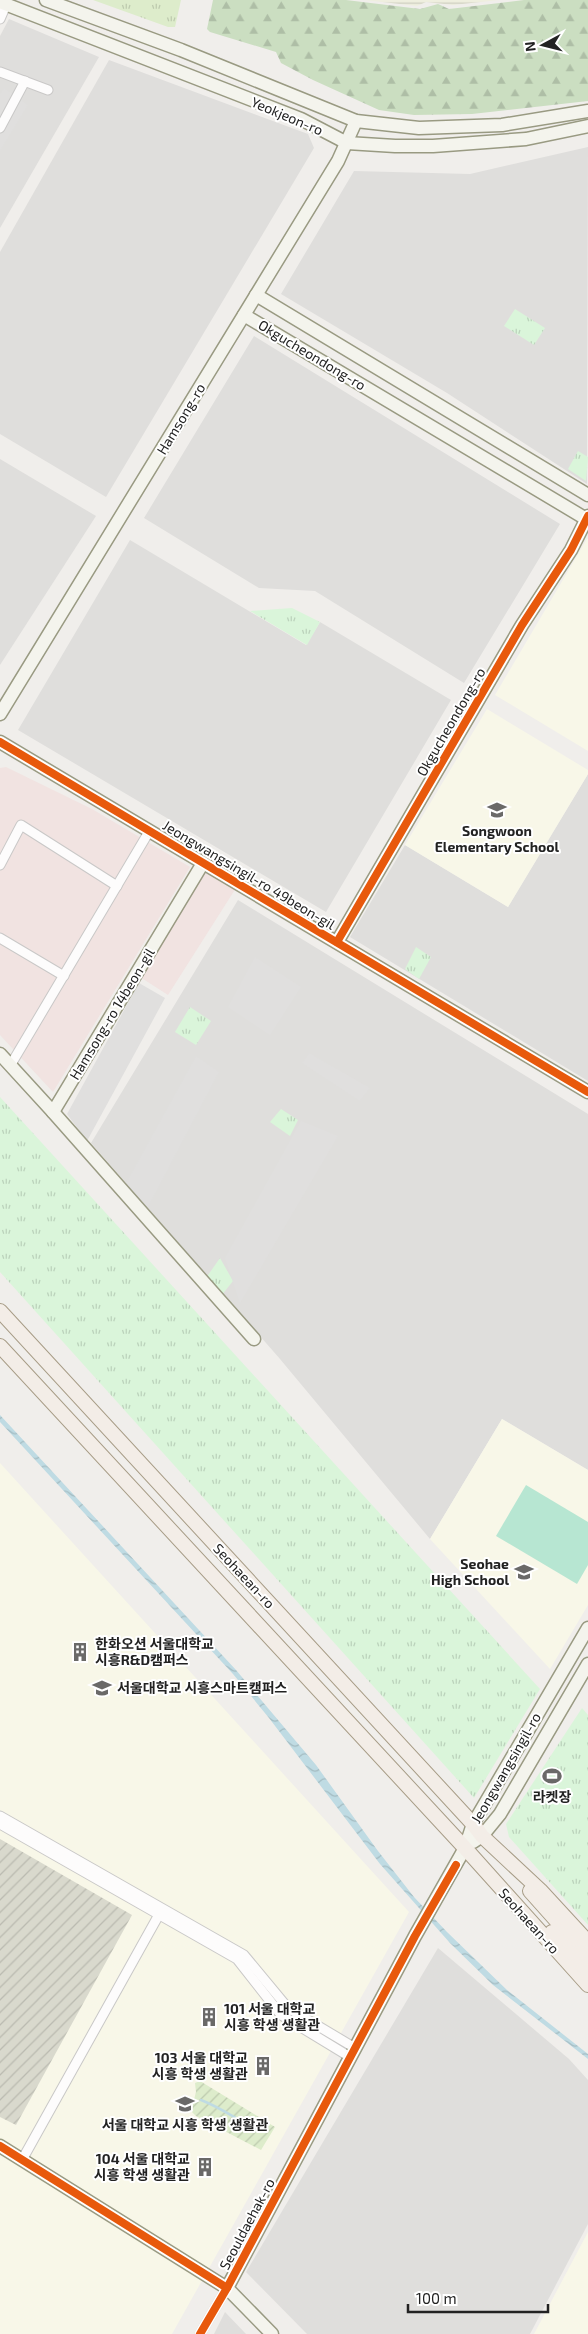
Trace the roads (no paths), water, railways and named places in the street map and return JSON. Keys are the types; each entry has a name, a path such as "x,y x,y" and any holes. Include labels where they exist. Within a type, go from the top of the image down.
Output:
{"main road":[{"name":"Seohaean-ro","path":"0,1311 485,1838 540,1890 576,1944"},
{"name":"Seohaean-ro","path":"0,1346 468,1851 588,1986"},
{"name":"Seohaean-ro","path":"468,1851 576,1944"},
{"path":"576,1944 588,1956"},
{"path":"576,1944 588,1971"}],"street":[{"name":"Yeokjeon-ro","path":"46,0 189,53 356,121 419,128 502,125 588,111"},
{"name":"Yeokjeon-ro","path":"3,4 301,119 347,143 434,146 526,139 588,126"},
{"path":"0,19 3,4"},
{"path":"0,72 48,90"},
{"path":"0,128 25,81"},
{"name":"Hamsong-ro","path":"0,714 256,295 347,143 356,121"},
{"name":"Okgucheondong-ro","path":"256,295 588,495"},
{"name":"Okgucheondong-ro","path":"244,314 587,518 571,550 522,625 336,942"},
{"name":"Jeongwangsingil-ro 49beon-gil","path":"0,742 588,1092"},
{"path":"0,864 21,825 117,886"},
{"path":"10,1066 150,830"},
{"name":"Hamsong-ro 14beon-gil","path":"53,1112 203,862"},
{"path":"0,938 64,976"},
{"path":"0,1054 254,1338"},
{"name":"Jeongwangsingil-ro","path":"468,1851 474,1824 588,1628"},
{"name":"Jeongwangsingil-ro","path":"468,1851 485,1838 588,1664"},
{"path":"0,1816 161,1912"},
{"path":"0,1824 244,1955 288,2008 352,2052"},
{"name":"Seouldaehak-ro","path":"227,2288 415,1936 456,1865 468,1851"},
{"path":"22,2160 161,1912"},
{"name":"Seouldaehak-ro","path":"0,2146 227,2288 272,2334"},
{"path":"200,2334 227,2288"}],"water":[{"path":"0,1415 236,1670 316,1765 414,1897 507,1990 588,2054 588,2059 493,1985 450,1943 380,1864 269,1718 233,1674 0,1422"}],"waterway":[{"path":"201,2100 259,2131"}],"place":[{"name":"Songwoon Elementary School","path":"497,810"},
{"name":"Seohae High School","path":"524,1572"},
{"name":"한화오션 서울대학교 시흥R&D캠퍼스","path":"80,1652"},
{"name":"서울대학교 시흥스마트캠퍼스","path":"102,1688"},
{"name":"라켓장","path":"552,1776"},
{"name":"101 서울 대학교 시흥 학생 생활관","path":"209,2017"},
{"name":"103 서울 대학교 시흥 학생 생활관","path":"263,2066"},
{"name":"서울 대학교 시흥 학생 생활관","path":"185,2104"},
{"name":"104 서울 대학교 시흥 학생 생활관","path":"205,2167"}]}
